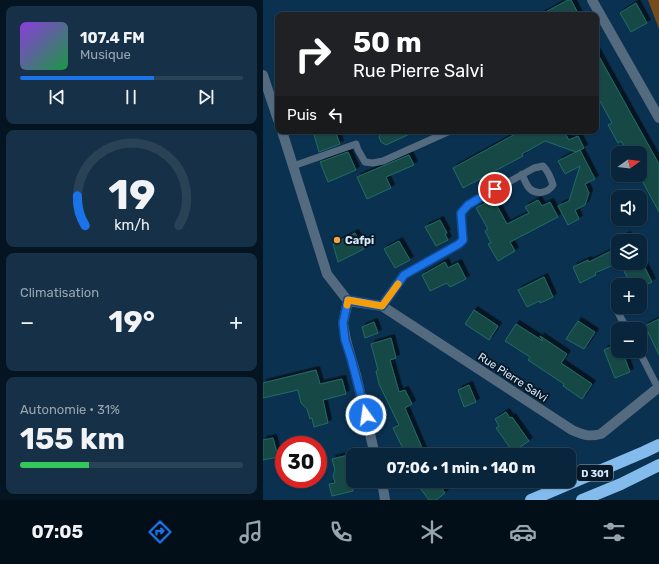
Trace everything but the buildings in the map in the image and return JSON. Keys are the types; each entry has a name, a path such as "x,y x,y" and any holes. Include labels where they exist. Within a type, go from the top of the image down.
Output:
{"highway":[{"name":"D 301","path":"531,500 659,445"},
{"name":"D 301","path":"582,500 621,484 659,465"}],"street":[{"path":"592,0 599,12"},
{"path":"599,12 659,118"},
{"path":"263,75 275,111"},
{"path":"282,134 327,274 348,300 343,323 345,340 356,375 373,448"},
{"name":"Rue Pierre Salvi","path":"348,300 382,306 393,312 572,430 584,435 593,436 601,434 659,388"},
{"path":"383,488 385,500"}],"lane":[{"path":"293,166 356,144 365,162 373,163 383,161 443,134"},
{"path":"382,306 404,275 459,244 463,240 461,213 468,205 523,174"},
{"path":"643,358 659,388"}],"shaded area":[{"path":"648,0 659,0 659,29"}],"slow traffic":[{"path":"347,305 348,300 382,306 398,284"}],"place":[{"name":"Cafpi","path":"337,240"}],"route":[{"path":"366,415 345,340 343,323 348,300 382,306 404,275 459,244 463,240 461,213 468,205 495,189"}]}
